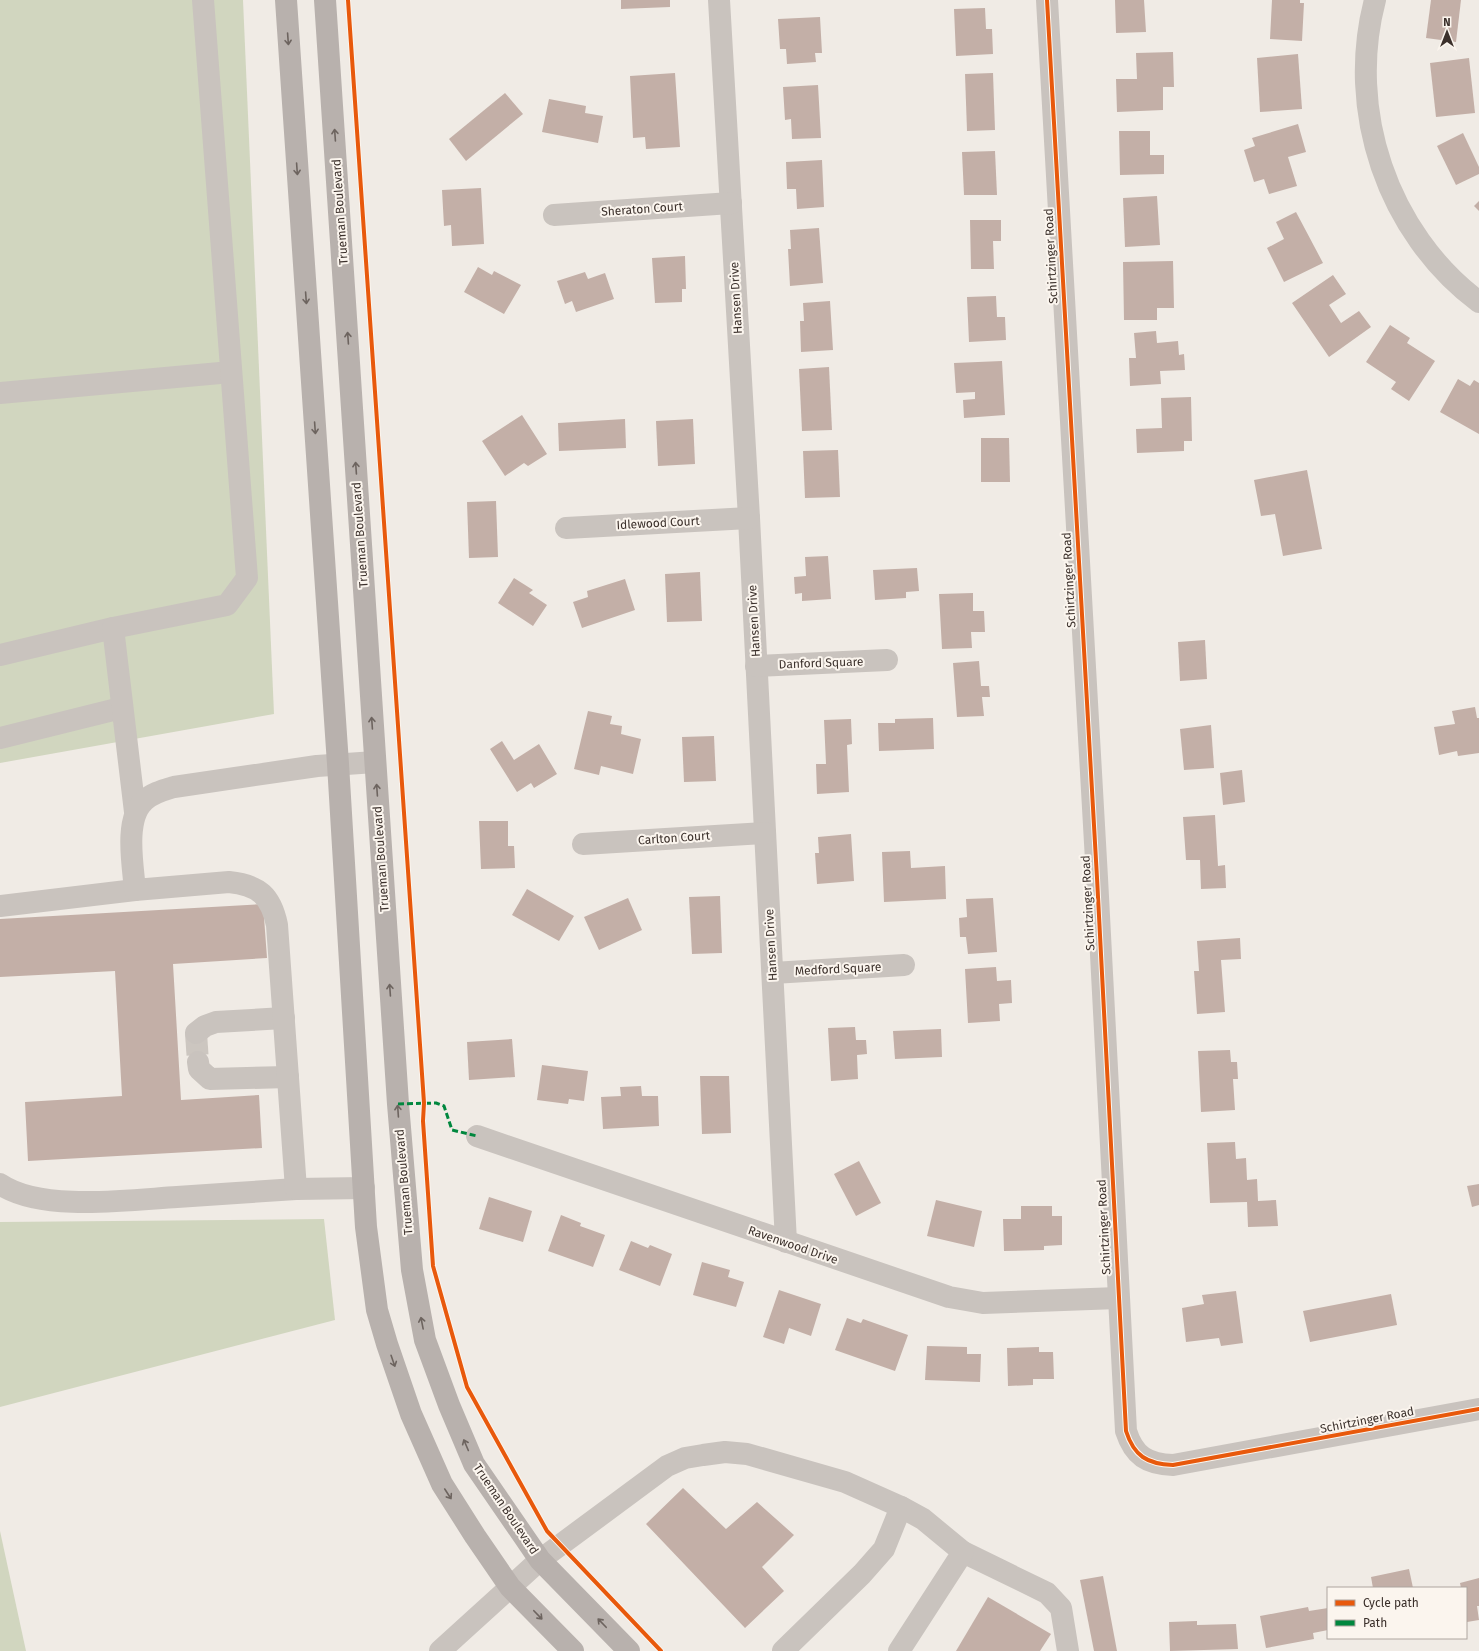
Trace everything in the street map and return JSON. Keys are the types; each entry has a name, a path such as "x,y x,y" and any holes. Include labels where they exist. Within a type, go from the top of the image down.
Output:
{"main road":[{"path":"286,0 338,764 366,1227 377,1310 411,1414 442,1484 510,1587 573,1651"},
{"name":"Trueman Boulevard","path":"325,0 375,762 405,1197 412,1270 426,1340 449,1405 474,1464 540,1560 629,1651"}],"street":[{"path":"0,655 113,628 227,605 247,578 203,0"},
{"name":"Hansen Drive","path":"719,0 749,518 786,1242"},
{"name":"Schirtzinger Road","path":"1047,0 1097,878 1126,1431 1135,1450 1152,1463 1173,1465 1479,1409"},
{"path":"1375,0 1365,51 1366,98 1373,137 1382,169 1397,205 1419,241 1444,272 1479,302"},
{"name":"Sheraton Court","path":"554,214 731,203"},
{"path":"0,393 231,372"},
{"name":"Idlewood Court","path":"566,528 749,518"},
{"path":"113,628 121,708 135,812 132,828 135,890"},
{"name":"Danford Square","path":"756,666 887,660"},
{"path":"0,738 121,708"},
{"path":"135,812 144,801 157,792 174,787 316,766 375,762"},
{"name":"Carlton Court","path":"583,844 765,833"},
{"path":"0,906 135,890 229,882 244,884 255,888 265,896 274,908 278,925 296,1189"},
{"name":"Medford Square","path":"773,973 904,966"},
{"path":"196,1033 205,1026 216,1022 284,1018"},
{"path":"198,1062 199,1070 210,1079 288,1077"},
{"name":"Ravenwood Drive","path":"477,1136 920,1289 949,1297 983,1303 1118,1298"},
{"path":"0,1184 18,1194 46,1199 99,1202 296,1189 364,1188"},
{"path":"440,1651 540,1560 666,1466 685,1458 725,1452 747,1454 844,1482 923,1519 963,1552 1047,1593 1061,1608 1068,1651"},
{"path":"783,1651 862,1574 884,1549 900,1507"},
{"path":"899,1651 963,1552"}],"green space":[{"path":"0,0 243,0 274,714 0,763"},
{"path":"324,1219 335,1320 0,1407 0,1222"},
{"path":"0,1531 26,1651 0,1651"}],"building":[{"path":"621,0 670,0 670,7 621,9"},
{"path":"1115,0 1144,0 1146,32 1116,33"},
{"path":"1272,0 1300,0 1300,3 1304,3 1302,41 1270,39"},
{"path":"1431,0 1461,0 1456,42 1426,38"},
{"path":"985,8 986,29 992,29 993,54 956,56 954,9"},
{"path":"820,17 822,53 815,53 816,62 787,64 786,49 780,49 778,19"},
{"path":"1173,52 1174,87 1163,87 1163,110 1117,112 1116,79 1137,79 1136,53"},
{"path":"1298,54 1302,109 1260,112 1257,58"},
{"path":"1469,58 1475,113 1436,117 1430,63"},
{"path":"675,73 680,147 646,149 645,137 633,138 630,76"},
{"path":"993,73 995,130 967,131 965,74"},
{"path":"818,85 821,138 792,139 791,119 785,120 783,87"},
{"path":"505,93 523,114 466,161 449,139"},
{"path":"549,99 586,106 585,113 603,116 598,143 542,132"},
{"path":"1298,124 1306,152 1288,157 1297,186 1269,194 1264,179 1254,182 1244,150 1255,146 1252,138"},
{"path":"1119,131 1150,131 1150,155 1164,155 1164,174 1120,175"},
{"path":"1463,133 1479,167 1479,174 1456,185 1437,146"},
{"path":"995,151 997,195 964,195 962,152"},
{"path":"822,160 824,207 797,209 796,189 787,189 786,162"},
{"path":"481,188 484,244 452,246 451,225 444,226 442,190"},
{"path":"1157,196 1160,245 1125,247 1123,198"},
{"path":"1479,201 1479,211 1474,206"},
{"path":"1296,212 1323,263 1284,282 1267,248 1284,239 1276,222"},
{"path":"970,220 1001,220 1001,241 993,241 994,269 971,269"},
{"path":"819,228 823,283 790,286 788,249 791,249 790,230"},
{"path":"685,256 686,289 682,289 682,302 655,303 652,258"},
{"path":"1173,261 1174,308 1157,308 1157,320 1124,320 1123,262"},
{"path":"478,267 492,275 494,271 521,285 504,314 464,292"},
{"path":"585,272 588,279 605,273 614,299 576,312 572,301 565,304 557,281"},
{"path":"1333,275 1346,294 1329,305 1341,323 1359,311 1371,327 1329,357 1292,303"},
{"path":"996,296 997,317 1005,317 1006,340 969,342 967,297"},
{"path":"830,301 833,350 801,352 800,321 804,321 803,303"},
{"path":"1390,325 1410,338 1407,343 1435,361 1409,401 1391,389 1396,382 1366,362"},
{"path":"1156,331 1157,343 1178,341 1179,355 1184,354 1185,370 1160,371 1161,384 1130,386 1129,358 1136,358 1134,333"},
{"path":"1002,361 1005,415 964,418 963,400 975,399 975,392 956,393 954,363"},
{"path":"829,367 832,430 802,431 799,369"},
{"path":"1458,379 1470,386 1474,380 1479,383 1479,434 1440,412"},
{"path":"1191,397 1192,441 1184,441 1184,451 1137,453 1136,429 1162,428 1161,398"},
{"path":"522,415 547,454 528,466 524,463 505,476 482,441"},
{"path":"625,419 626,448 559,451 558,423"},
{"path":"693,419 695,464 658,466 656,421"},
{"path":"981,438 1009,438 1010,482 981,482"},
{"path":"838,450 840,497 805,498 803,451"},
{"path":"1307,470 1322,549 1283,556 1275,514 1261,516 1254,480"},
{"path":"496,501 498,557 469,558 467,502"},
{"path":"828,556 831,599 802,601 802,593 795,594 794,577 806,576 805,557"},
{"path":"917,568 919,591 906,592 906,598 875,600 873,570"},
{"path":"700,572 702,621 667,622 665,574"},
{"path":"514,578 533,590 529,593 547,605 533,626 498,603"},
{"path":"625,579 635,610 582,628 573,602 588,597 587,591"},
{"path":"973,593 973,611 984,611 985,632 971,632 972,648 942,649 939,594"},
{"path":"1205,640 1207,679 1180,681 1178,642"},
{"path":"979,661 981,686 989,686 990,697 982,697 984,716 957,717 953,663"},
{"path":"1475,707 1477,718 1479,718 1479,753 1458,756 1457,751 1439,755 1434,727 1455,724 1452,711"},
{"path":"588,711 612,716 610,724 622,726 621,734 641,739 633,774 601,766 599,775 574,769"},
{"path":"933,718 934,749 879,751 878,723 895,723 895,719"},
{"path":"851,719 852,744 847,745 849,792 817,794 816,764 826,764 824,720"},
{"path":"1211,725 1214,768 1184,770 1180,729"},
{"path":"714,736 716,781 684,782 682,737"},
{"path":"502,741 514,760 539,744 557,774 534,788 531,783 517,792 490,749"},
{"path":"1242,770 1245,802 1223,805 1220,773"},
{"path":"1215,815 1218,866 1225,865 1226,888 1201,889 1200,860 1186,860 1183,817"},
{"path":"479,821 508,821 508,846 514,846 515,868 481,869"},
{"path":"851,834 854,881 817,884 815,853 819,853 818,837"},
{"path":"910,851 911,868 945,866 946,899 884,902 882,852"},
{"path":"527,889 574,916 559,941 512,915"},
{"path":"720,896 722,953 692,954 689,897"},
{"path":"628,898 642,930 599,950 584,917"},
{"path":"993,898 997,952 968,954 966,937 960,937 959,918 967,917 966,899"},
{"path":"263,904 267,958 173,964 181,1100 259,1095 262,1148 28,1161 25,1102 122,1096 115,971 0,977 0,919"},
{"path":"1240,938 1241,959 1221,960 1225,1012 1197,1014 1194,971 1199,971 1197,941"},
{"path":"996,967 997,981 1011,980 1012,1003 999,1004 1000,1021 968,1023 965,969"},
{"path":"855,1027 856,1040 866,1040 867,1054 857,1055 858,1079 831,1081 828,1028"},
{"path":"941,1029 942,1057 895,1059 893,1031"},
{"path":"512,1039 515,1077 469,1080 467,1042"},
{"path":"1230,1050 1231,1062 1237,1062 1238,1079 1233,1079 1235,1110 1201,1112 1198,1051"},
{"path":"542,1065 588,1071 584,1101 569,1099 568,1104 537,1100"},
{"path":"700,1076 729,1076 731,1133 702,1134"},
{"path":"641,1086 642,1096 658,1096 659,1126 603,1129 601,1097 621,1096 620,1087"},
{"path":"1235,1142 1236,1159 1246,1158 1247,1180 1257,1179 1258,1201 1276,1200 1278,1226 1248,1227 1247,1202 1210,1203 1207,1143"},
{"path":"859,1161 881,1203 856,1216 834,1174"},
{"path":"1479,1184 1479,1205 1472,1207 1467,1186"},
{"path":"489,1197 532,1211 523,1242 479,1229"},
{"path":"936,1200 982,1211 974,1247 927,1236"},
{"path":"1021,1206 1052,1206 1052,1216 1062,1216 1062,1245 1044,1246 1044,1250 1004,1251 1003,1219 1021,1219"},
{"path":"561,1215 581,1223 580,1226 605,1235 593,1267 548,1251"},
{"path":"631,1241 648,1248 650,1245 672,1254 660,1286 619,1270"},
{"path":"702,1262 730,1270 728,1277 744,1282 736,1307 693,1295"},
{"path":"779,1290 821,1304 811,1336 789,1328 784,1344 763,1337"},
{"path":"1236,1291 1243,1343 1221,1346 1219,1338 1186,1342 1182,1308 1204,1304 1202,1295"},
{"path":"1391,1294 1397,1325 1310,1342 1303,1311"},
{"path":"847,1318 861,1323 863,1319 908,1335 895,1371 835,1350"},
{"path":"927,1346 967,1347 967,1354 981,1354 980,1382 925,1380"},
{"path":"1039,1347 1039,1352 1053,1352 1054,1379 1033,1379 1033,1385 1008,1386 1007,1348"},
{"path":"683,1488 726,1529 757,1502 794,1535 762,1567 784,1591 745,1628 646,1524"},
{"path":"1409,1569 1413,1587 1373,1587 1371,1577"},
{"path":"1103,1576 1117,1651 1094,1651 1080,1580"},
{"path":"1479,1578 1479,1606 1477,1606 1479,1620 1467,1622 1467,1587 1461,1587 1460,1583"},
{"path":"988,1597 1051,1634 1040,1651 956,1651"},
{"path":"1308,1607 1309,1611 1327,1608 1327,1630 1313,1633 1314,1639 1266,1648 1260,1616"},
{"path":"1197,1621 1197,1625 1236,1624 1238,1649 1170,1651 1169,1622"}],"tunnel":[{"path":"196,1033 198,1062"}],"marked path":[{"path":"398,1104 436,1103 444,1106 452,1130 477,1136"}],"cycle path":[{"path":"348,0 424,1103 423,1121 433,1266 467,1387 547,1531 661,1651"},
{"path":"1047,0 1097,878 1126,1431 1133,1447 1143,1457 1156,1463 1173,1465 1479,1409"}]}
